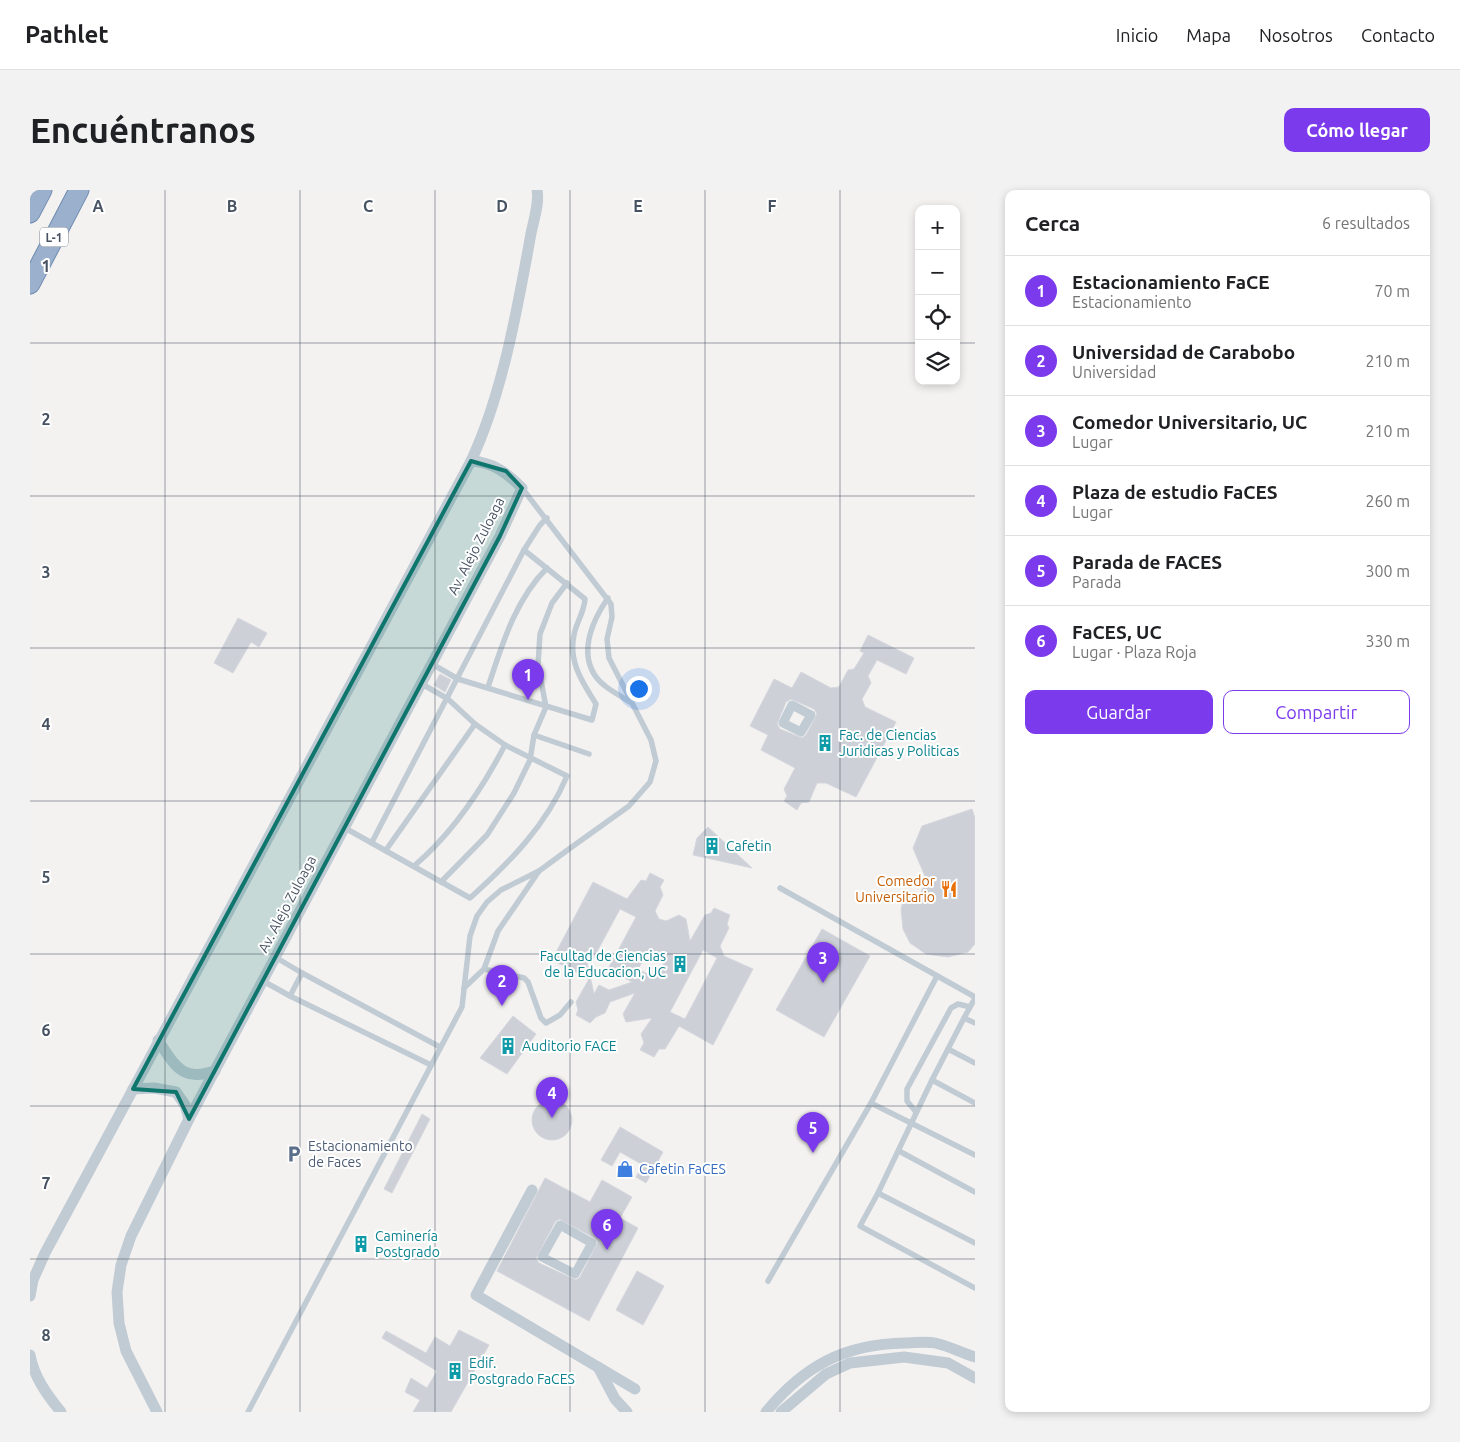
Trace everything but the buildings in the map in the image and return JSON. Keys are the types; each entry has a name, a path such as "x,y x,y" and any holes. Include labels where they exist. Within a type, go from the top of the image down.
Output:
{"highway":[{"name":"L-1","path":"30,213 42,190"},
{"name":"L-1","path":"30,284 79,190"}],"street":[{"path":"30,1296 45,1253 471,461 486,428 498,387 528,251 537,190"},
{"name":"Av. Alejo Zuloaga","path":"157,1412 126,1351 119,1323 116,1292 121,1265 131,1236 189,1119 422,684 500,536 522,488 506,471 482,462 471,461"},
{"path":"158,1040 174,1064 185,1074 201,1076 215,1071"},
{"path":"133,1089 154,1088 176,1092 185,1105 189,1119"},
{"path":"532,1190 476,1295 636,1389"},
{"path":"560,1225 592,1243 575,1274 542,1256 560,1225"},
{"path":"766,1412 784,1391 809,1370 837,1355 888,1344 934,1343 975,1357"},
{"path":"30,1355 32,1365 45,1393 61,1412"},
{"path":"780,1412 826,1374 850,1363 904,1357 948,1363 975,1378"},
{"path":"597,1366 615,1399 627,1412"}],"lane":[{"path":"248,1412 462,1007 470,936 482,909 500,890 539,871 629,806 650,782 656,762 651,740 609,658 607,639 612,611 608,598 522,488"},
{"path":"372,842 448,700 464,664 524,550 540,525 547,518"},
{"path":"432,664 458,679 592,720 596,704 578,674 573,656 574,634 580,622 585,599 524,550"},
{"path":"488,687 503,642 512,622 531,588 548,568"},
{"path":"441,882 487,835 514,793 530,760 534,735 546,707 538,665 538,643 547,614 567,583"},
{"path":"608,598 596,615 589,634 590,660 594,673 605,686 632,704"},
{"path":"345,828 470,898 513,857 544,820 567,776 530,760 504,745 475,724 448,700 422,684"},
{"path":"386,850 475,724"},
{"path":"534,735 589,754"},
{"path":"414,866 433,850 468,807 504,745"},
{"path":"464,988 484,969 498,931 539,871"},
{"path":"780,888 975,997 860,1226 975,1288"},
{"path":"275,957 440,1047"},
{"path":"484,969 524,978 528,982 541,1018 546,1023 560,1015 571,1002"},
{"path":"290,996 302,973"},
{"path":"768,1281 871,1103 938,976"},
{"path":"263,981 431,1065"},
{"path":"916,1112 907,1102 907,1089 951,1008 958,1004 970,1007"},
{"path":"964,1018 975,1023"},
{"path":"948,1049 975,1063"},
{"path":"932,1080 975,1103"},
{"path":"871,1103 975,1155"},
{"path":"899,1151 975,1192"},
{"path":"878,1193 975,1243"}],"highlighted area":[{"path":"471,461 506,471 522,488 500,536 189,1119 176,1092 133,1089"}],"place":[{"name":"Estacionamiento FaCE","path":"528,700"},
{"name":"Fac. de Ciencias Juridicas y Politicas","path":"825,743"},
{"name":"Cafetin","path":"712,846"},
{"name":"Comedor Universitario","path":"949,889"},
{"name":"Facultad de Ciencias de la Educacion, UC","path":"680,964"},
{"name":"Comedor Universitario, UC","path":"823,983"},
{"name":"Universidad de Carabobo","path":"502,1006"},
{"name":"Auditorio FACE","path":"508,1046"},
{"name":"Plaza de estudio FaCES","path":"552,1118"},
{"name":"Parada de FACES","path":"813,1153"},
{"name":"Estacionamiento de Faces","path":"294,1154"},
{"name":"Cafetin FaCES","path":"625,1169"},
{"name":"Caminería Postgrado","path":"361,1244"},
{"name":"FaCES, UC","path":"607,1250"},
{"name":"Edif. Postgrado FaCES","path":"455,1371"}]}
